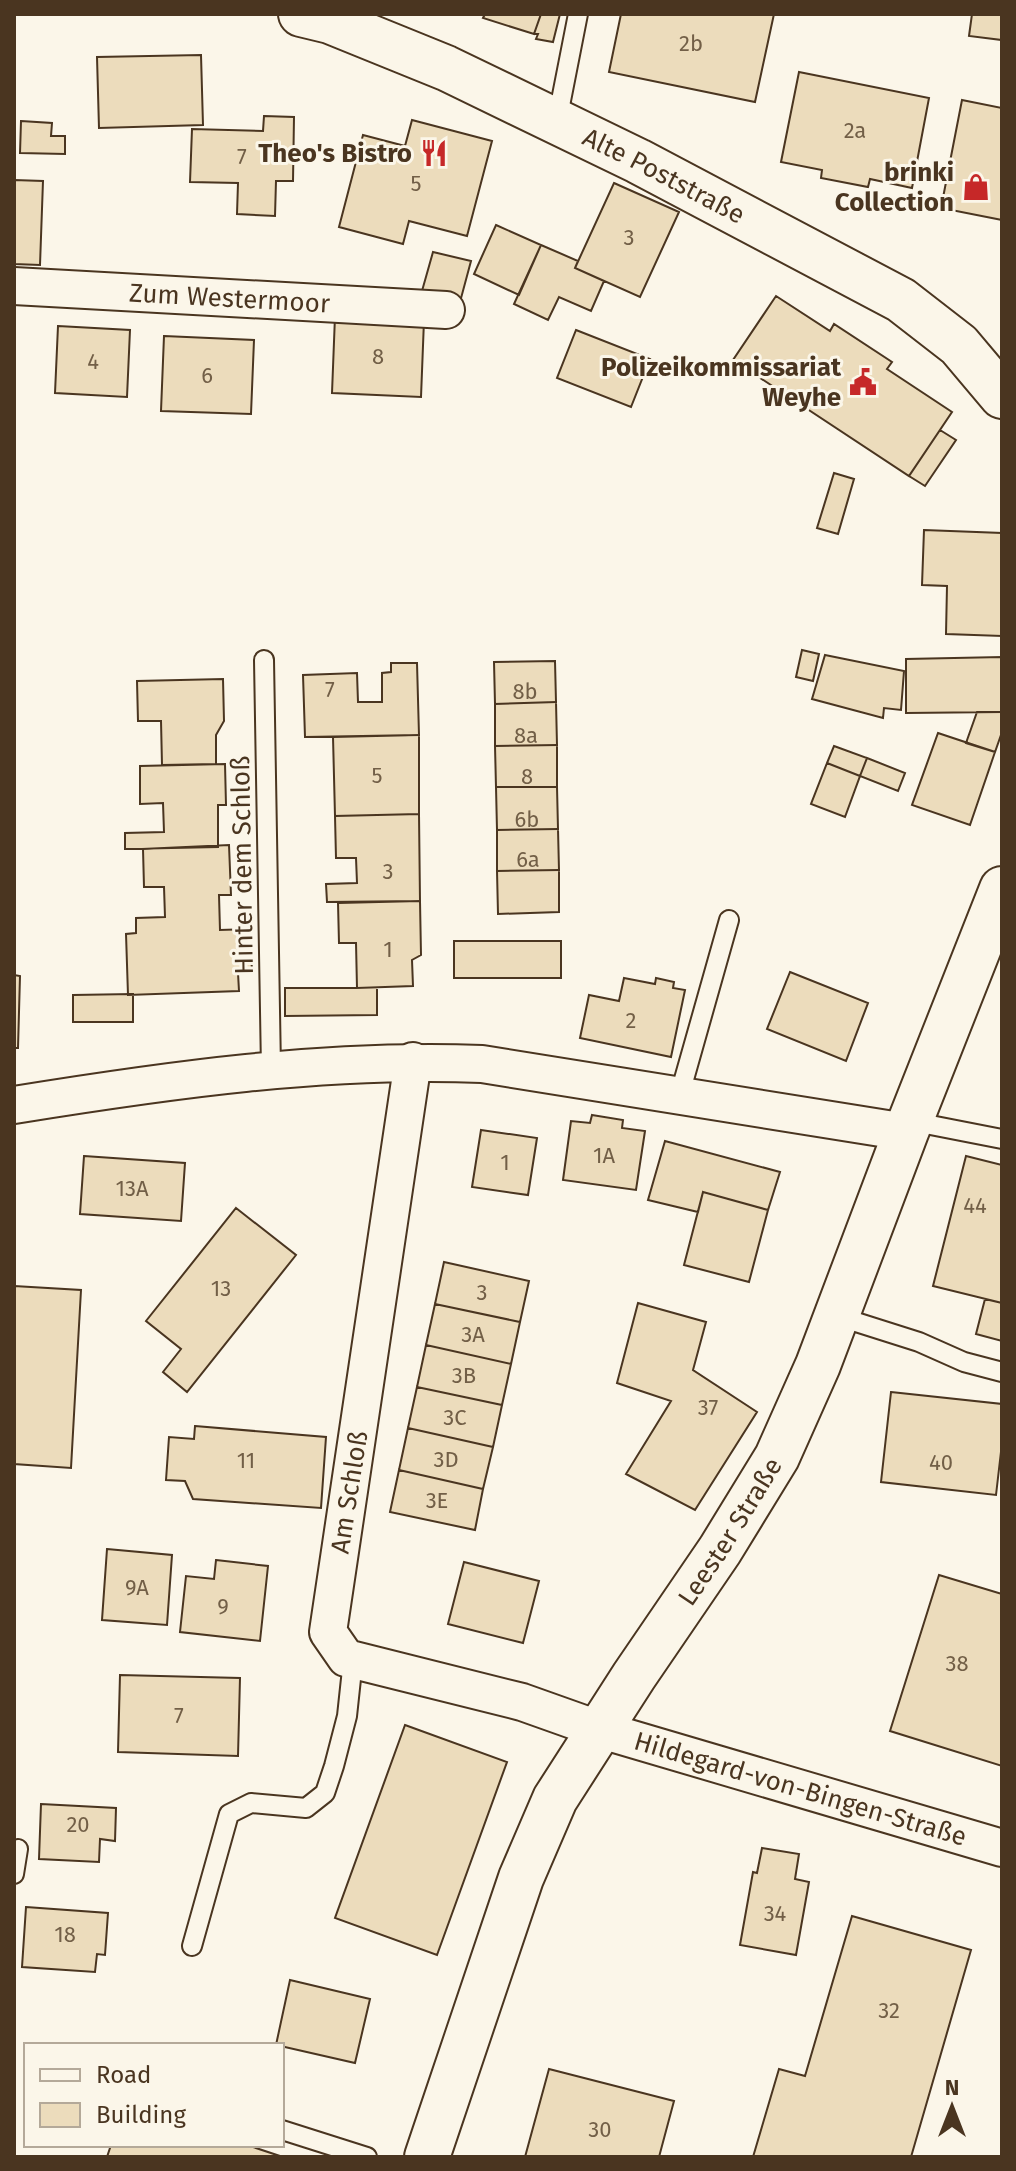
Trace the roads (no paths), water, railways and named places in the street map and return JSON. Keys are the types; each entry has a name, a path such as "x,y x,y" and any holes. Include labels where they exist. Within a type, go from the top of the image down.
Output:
{"street":[{"name":"Alte Poststraße","path":"301,14 330,21 446,68 638,161 901,300 959,345 1001,390"},
{"name":"Zum Westermoor","path":"14,286 446,310"},
{"name":"Leester Straße","path":"427,2157 521,1878 555,1799 598,1729 720,1550 777,1457 818,1365 1002,889"},
{"path":"14,1105 271,1069 413,1061 482,1064 679,1097 908,1127"},
{"name":"Am Schloß","path":"353,1660 346,1658 328,1632 413,1061"},
{"path":"353,1660 522,1702 598,1729"},
{"name":"Hildegard-von-Bingen-Straße","path":"598,1729 1002,1848"}],"lane":[{"path":"557,121 578,14"},
{"name":"Hinter dem Schloß","path":"264,660 271,1069"},
{"path":"679,1097 729,920"},
{"path":"908,1127 1002,1139"},
{"path":"837,1316 919,1342 964,1362 1002,1372"},
{"path":"192,1946 229,1814 251,1803 306,1808 325,1793 347,1716 353,1660"},
{"path":"14,1874 18,1849"},
{"path":"284,2131 367,2157"}],"place":[{"name":"Theo's Bistro","path":"434,153"},
{"name":"brinki Collection","path":"976,187"},
{"name":"Polizeikommissariat Weyhe","path":"863,382"}]}
